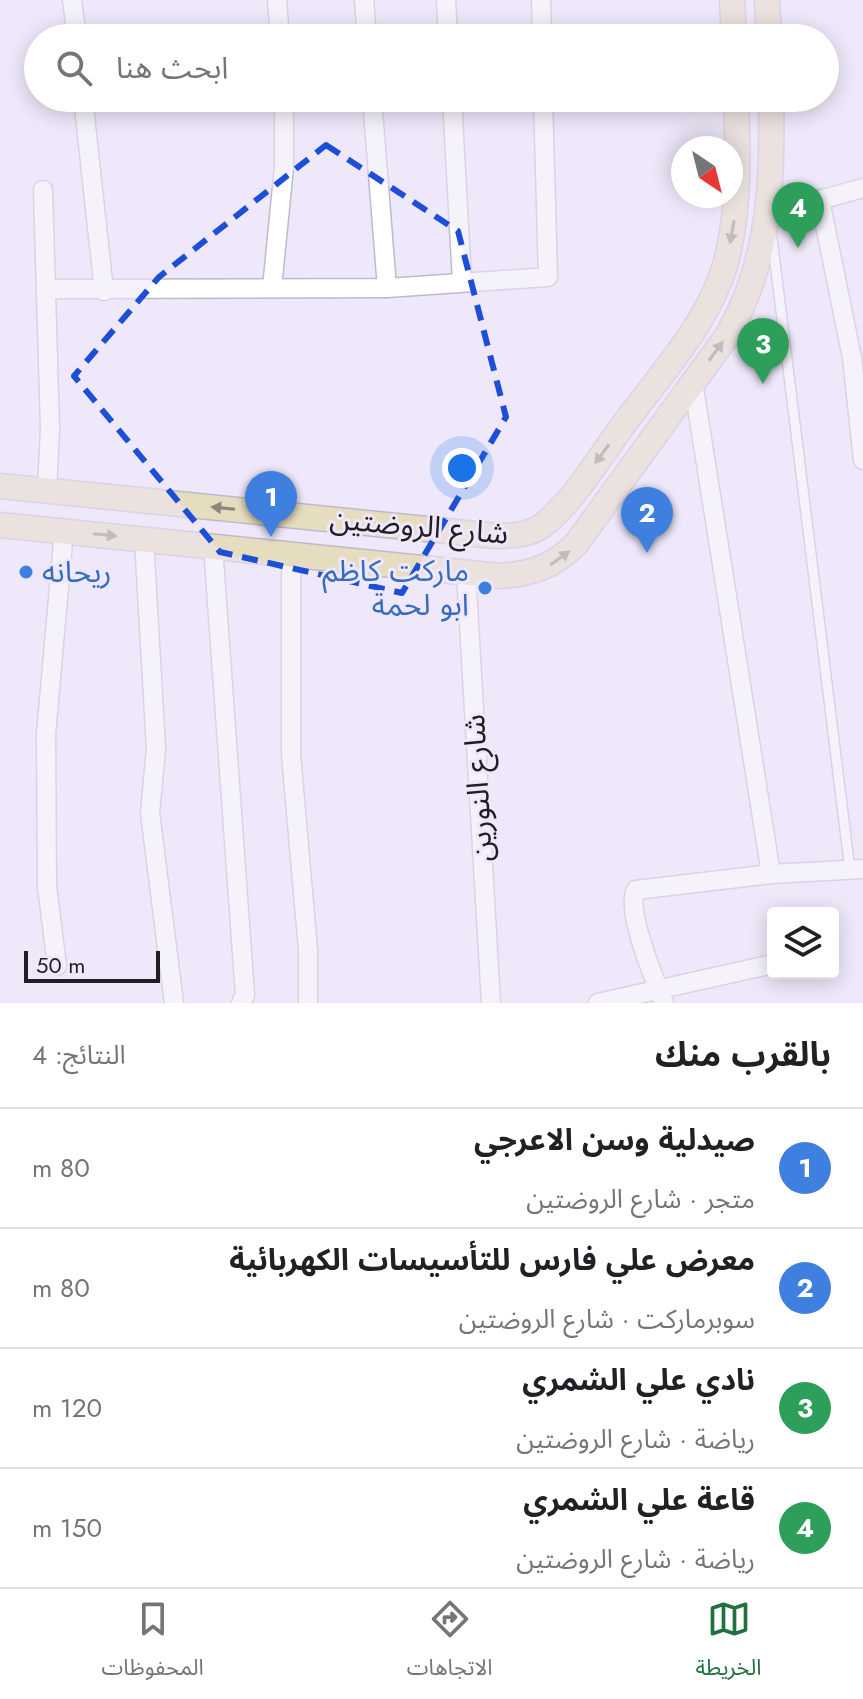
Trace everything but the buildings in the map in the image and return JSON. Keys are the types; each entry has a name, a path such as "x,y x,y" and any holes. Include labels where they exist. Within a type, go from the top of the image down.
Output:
{"main road":[{"path":"732,0 733,24"},
{"path":"767,0 768,24"},
{"name":"شارع الروضتين","path":"0,486 496,536 521,535 539,528 563,506 587,475 679,347 719,281 733,230 737,192 736,112"},
{"name":"شارع الروضتين","path":"0,525 500,576 541,570 568,552 727,336 746,299 769,214 771,112"}],"street":[{"path":"72,0 75,24"},
{"path":"277,0 279,24"},
{"path":"364,0 366,24"},
{"path":"446,0 447,24"},
{"path":"541,0 542,24"},
{"path":"85,112 104,291"},
{"path":"272,288 284,167 284,112"},
{"path":"373,112 387,288"},
{"path":"453,112 462,282"},
{"path":"46,289 387,288 548,277 543,112"},
{"path":"769,214 863,188"},
{"path":"43,190 50,429 47,491"},
{"path":"820,200 852,358 863,451"},
{"path":"693,382 771,874"},
{"path":"57,966 47,886 46,734 64,531"},
{"path":"144,539 156,749 150,813 174,1003"},
{"path":"213,546 245,995 241,1003"},
{"path":"291,554 291,754 308,950 308,1003"},
{"name":"شارع النورين","path":"466,572 491,1003"},
{"path":"661,995 636,919 632,899 636,890 771,874 857,870"},
{"path":"598,1003 661,995 767,966"}],"lane":[{"path":"769,214 857,870"}],"highlighted area":[{"path":"326,145 458,231 506,417 402,593 220,552 74,376 159,277"}],"place":[{"name":"قاعة علي الشمري","path":"798,248"},
{"name":"نادي علي الشمري","path":"763,384"},
{"name":"صيدلية وسن الاعرجي","path":"271,537"},
{"name":"معرض علي فارس للتأسيسات الكهربائية","path":"647,553"},
{"name":"ريحانه","path":"26,572"},
{"name":"ماركت كاظم ابو لحمة","path":"485,588"}]}
